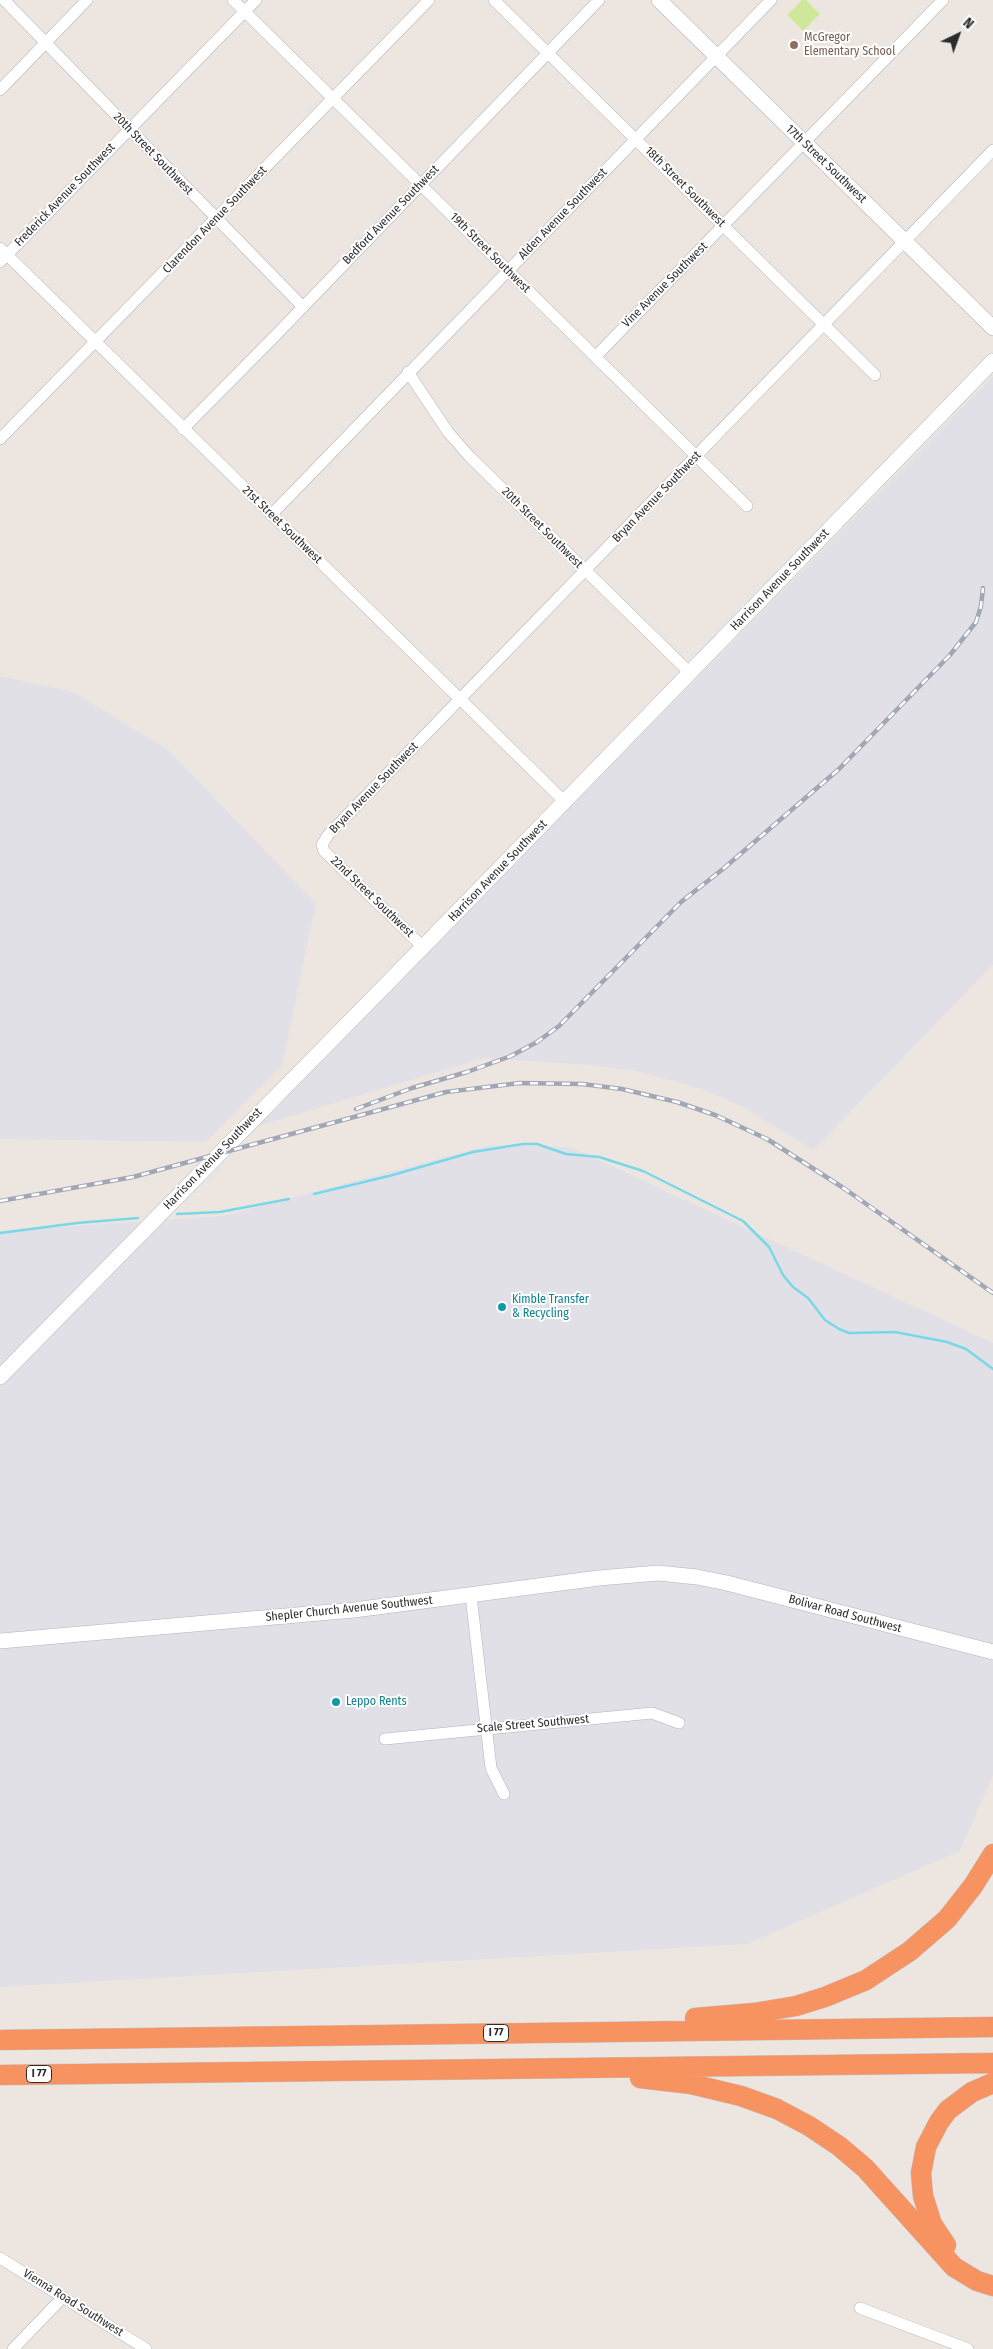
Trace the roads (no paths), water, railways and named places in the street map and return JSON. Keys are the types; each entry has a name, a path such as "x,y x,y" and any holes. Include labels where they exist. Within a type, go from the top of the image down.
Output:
{"highway":[{"path":"298,2036 393,2027 704,2018 754,2013 796,2006 825,1997 866,1980 910,1952 954,1911 973,1886 993,1854"},
{"name":"I 77","path":"0,2040 993,2027"},
{"name":"I 77","path":"0,2075 993,2063"},
{"path":"366,2070 406,2077 631,2077 701,2086 759,2102 793,2116 839,2146 872,2175 944,2259 964,2274 993,2286"},
{"path":"993,2083 972,2092 960,2100 939,2122 926,2147 921,2179 926,2211 939,2236 963,2260 993,2276"}],"street":[{"name":"20th Street Southwest","path":"4,0 302,308"},
{"path":"0,90 87,0"},
{"name":"19th Street Southwest","path":"233,0 747,506"},
{"name":"Frederick Avenue Southwest","path":"2,255 129,130 256,0"},
{"name":"Clarendon Avenue Southwest","path":"0,439 429,0"},
{"name":"18th Street Southwest","path":"494,0 875,375"},
{"name":"Bedford Avenue Southwest","path":"183,429 599,0"},
{"name":"17th Street Southwest","path":"659,0 993,328"},
{"name":"Alden Avenue Southwest","path":"271,515 408,372 772,0"},
{"name":"Vine Avenue Southwest","path":"596,356 943,0"},
{"name":"Bryan Avenue Southwest","path":"322,845 328,835 993,150"},
{"name":"21st Street Southwest","path":"2,255 96,342 565,802"},
{"name":"Harrison Avenue Southwest","path":"0,1377 565,802 993,361"},
{"name":"20th Street Southwest","path":"408,372 443,425 459,444 690,673"},
{"name":"22nd Street Southwest","path":"322,845 324,850 423,947"},
{"name":"Shepler Church Avenue Southwest","path":"0,1641 305,1615 471,1596 632,1574 658,1573 697,1576"},
{"name":"Bolivar Road Southwest","path":"697,1576 993,1652"},
{"path":"471,1596 491,1768 504,1794"},
{"name":"Scale Street Southwest","path":"385,1739 652,1713 679,1723"},
{"name":"Vienna Road Southwest","path":"0,2258 146,2349"},
{"path":"13,2349 63,2297"},
{"path":"860,2308 968,2349"}],"waterway":[{"path":"314,1194 389,1176 473,1152 523,1144 537,1144 566,1154 599,1157 643,1171 743,1221 769,1247 783,1275 793,1287 808,1298 825,1320 839,1329 849,1333 895,1332 947,1342 966,1349 993,1369"},
{"path":"177,1214 220,1212 289,1199"},
{"path":"0,1233 77,1223 138,1218"}],"railway":[{"path":"356,1109 412,1088 467,1072 511,1056 537,1042 559,1026 681,902 723,869 839,769 950,655 976,622 981,606 983,588"},
{"path":"0,1201 133,1177 446,1092 520,1083 582,1084 622,1089 677,1102 715,1115 767,1139 842,1187 993,1293"}],"place":[{"name":"McGregor Elementary School","path":"794,45"},
{"name":"Kimble Transfer & Recycling","path":"502,1307"},
{"name":"Leppo Rents","path":"336,1702"}]}
